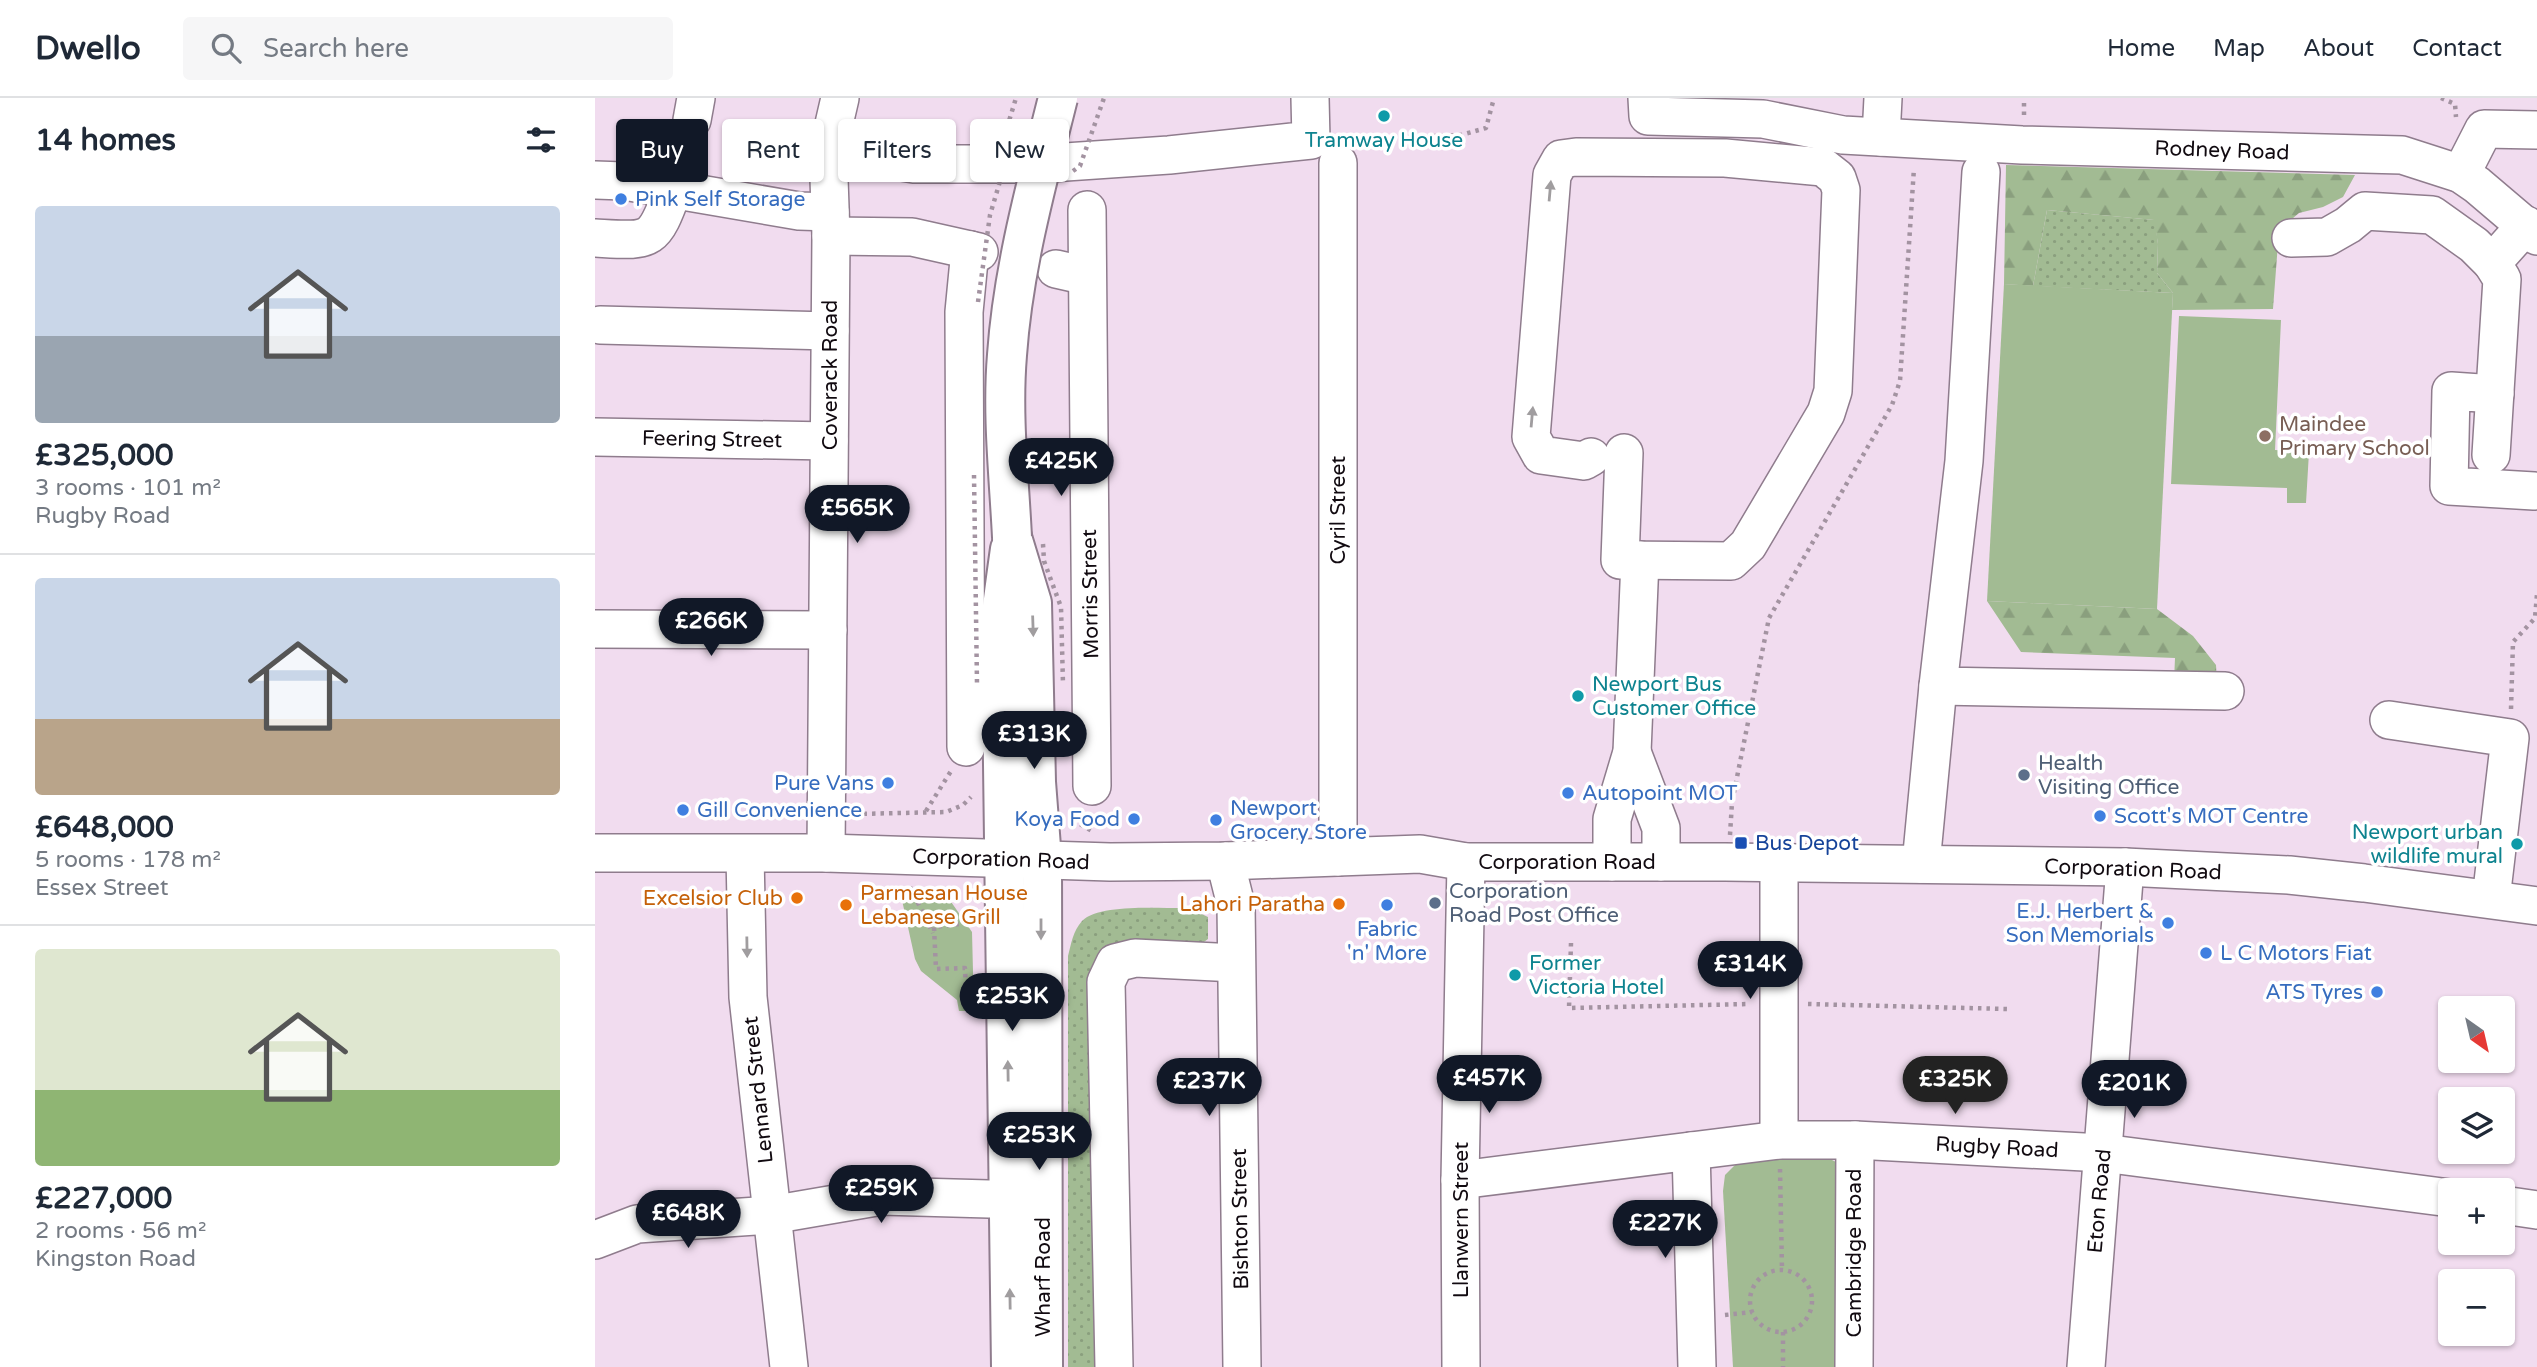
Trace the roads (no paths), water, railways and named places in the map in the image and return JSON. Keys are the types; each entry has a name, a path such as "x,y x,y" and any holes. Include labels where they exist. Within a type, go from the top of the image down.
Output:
{"main road":[{"name":"Wharf Road","path":"1011,1367 1007,978 1036,782 1020,689 1032,603 1027,535 1007,439 1007,356 1013,297 1058,98"},
{"name":"Wharf Road","path":"1024,860 1043,1367"}],"street":[{"name":"Coverack Road","path":"826,853 831,224 828,150 840,98"},
{"path":"828,150 914,164 1036,164 1169,155 1311,140 1310,98"},
{"name":"Rodney Road","path":"1647,98 1648,116 1763,119 1843,135 2022,145 2402,155 2461,174 2531,231"},
{"path":"1883,98 1899,138"},
{"path":"2461,174 2484,129 2537,131"},
{"path":"1576,157 1725,158 1823,167 1837,178 1841,190 1833,391 1826,413 1748,545 1731,561 1640,560 1621,560 1608,456 1584,461 1541,455 1531,437 1552,175 1562,159 1576,157"},
{"name":"Cyril Street","path":"1338,163 1338,857"},
{"path":"1921,864 1938,686 1965,461 1981,172"},
{"path":"595,180 624,181 799,211 831,224 974,251 964,312 966,747"},
{"path":"595,239 638,240 650,235 660,224 673,190"},
{"name":"Morris Street","path":"1080,797 1071,273 1087,210"},
{"path":"2291,238 2327,237 2365,211 2432,215 2474,245 2492,263 2502,279 2491,455"},
{"path":"2492,263 2531,231"},
{"path":"600,325 830,331"},
{"path":"2495,394 2451,391 2449,486 2534,491"},
{"name":"Feering Street","path":"595,437 829,441"},
{"path":"1612,862 1612,819 1632,752 1640,560"},
{"path":"595,629 828,630"},
{"path":"1938,686 2225,691"},
{"path":"2389,720 2510,738 2491,899"},
{"path":"1632,752 1661,828 1661,862"},
{"name":"Corporation Road","path":"595,853 826,853 1024,860 1225,862 1420,854 1467,863 1728,862 2125,867 2289,875 2537,906"},
{"name":"Lennard Street","path":"745,855 748,997 789,1367"},
{"name":"Bishton Street","path":"1225,862 1235,900 1242,1367"},
{"name":"Llanwern Street","path":"1461,1367 1460,1180 1467,863"},
{"path":"1779,863 1779,1140"},
{"name":"Eton Road","path":"2086,1367 2125,867"},
{"path":"1114,1367 1106,982 1115,963 1135,958 1236,963"},
{"name":"Rugby Road","path":"1460,1180 1779,1140 1855,1140 2103,1153 2438,1196"},
{"name":"Cambridge Road","path":"1854,1367 1855,1140"},
{"path":"1691,1151 1697,1367"},
{"path":"595,1240 637,1224 771,1215 882,1196 989,1199"},
{"path":"2515,1207 2537,1210"}],"place":[{"name":"Tramway House","path":"1384,116"},
{"name":"Pink Self Storage","path":"621,199"},
{"name":"Maindee Primary School","path":"2265,436"},
{"name":"Newport Bus Customer Office","path":"1578,696"},
{"name":"Health Visiting Office","path":"2024,775"},
{"name":"Pure Vans","path":"888,783"},
{"name":"Autopoint MOT","path":"1568,793"},
{"name":"Gill Convenience","path":"683,810"},
{"name":"Scott's MOT Centre","path":"2100,816"},
{"name":"Koya Food","path":"1134,819"},
{"name":"Newport Grocery Store","path":"1216,820"},
{"name":"Bus Depot","path":"1741,843"},
{"name":"Newport urban wildlife mural","path":"2517,844"},
{"name":"Excelsior Club","path":"797,898"},
{"name":"Corporation Road Post Office","path":"1435,903"},
{"name":"Lahori Paratha","path":"1339,904"},
{"name":"Parmesan House Lebanese Grill","path":"846,905"},
{"name":"Fabric 'n' More","path":"1387,905"},
{"name":"E.J. Herbert & Son Memorials","path":"2168,923"},
{"name":"L C Motors Fiat","path":"2206,953"},
{"name":"Former Victoria Hotel","path":"1515,975"},
{"name":"ATS Tyres","path":"2377,992"}]}
